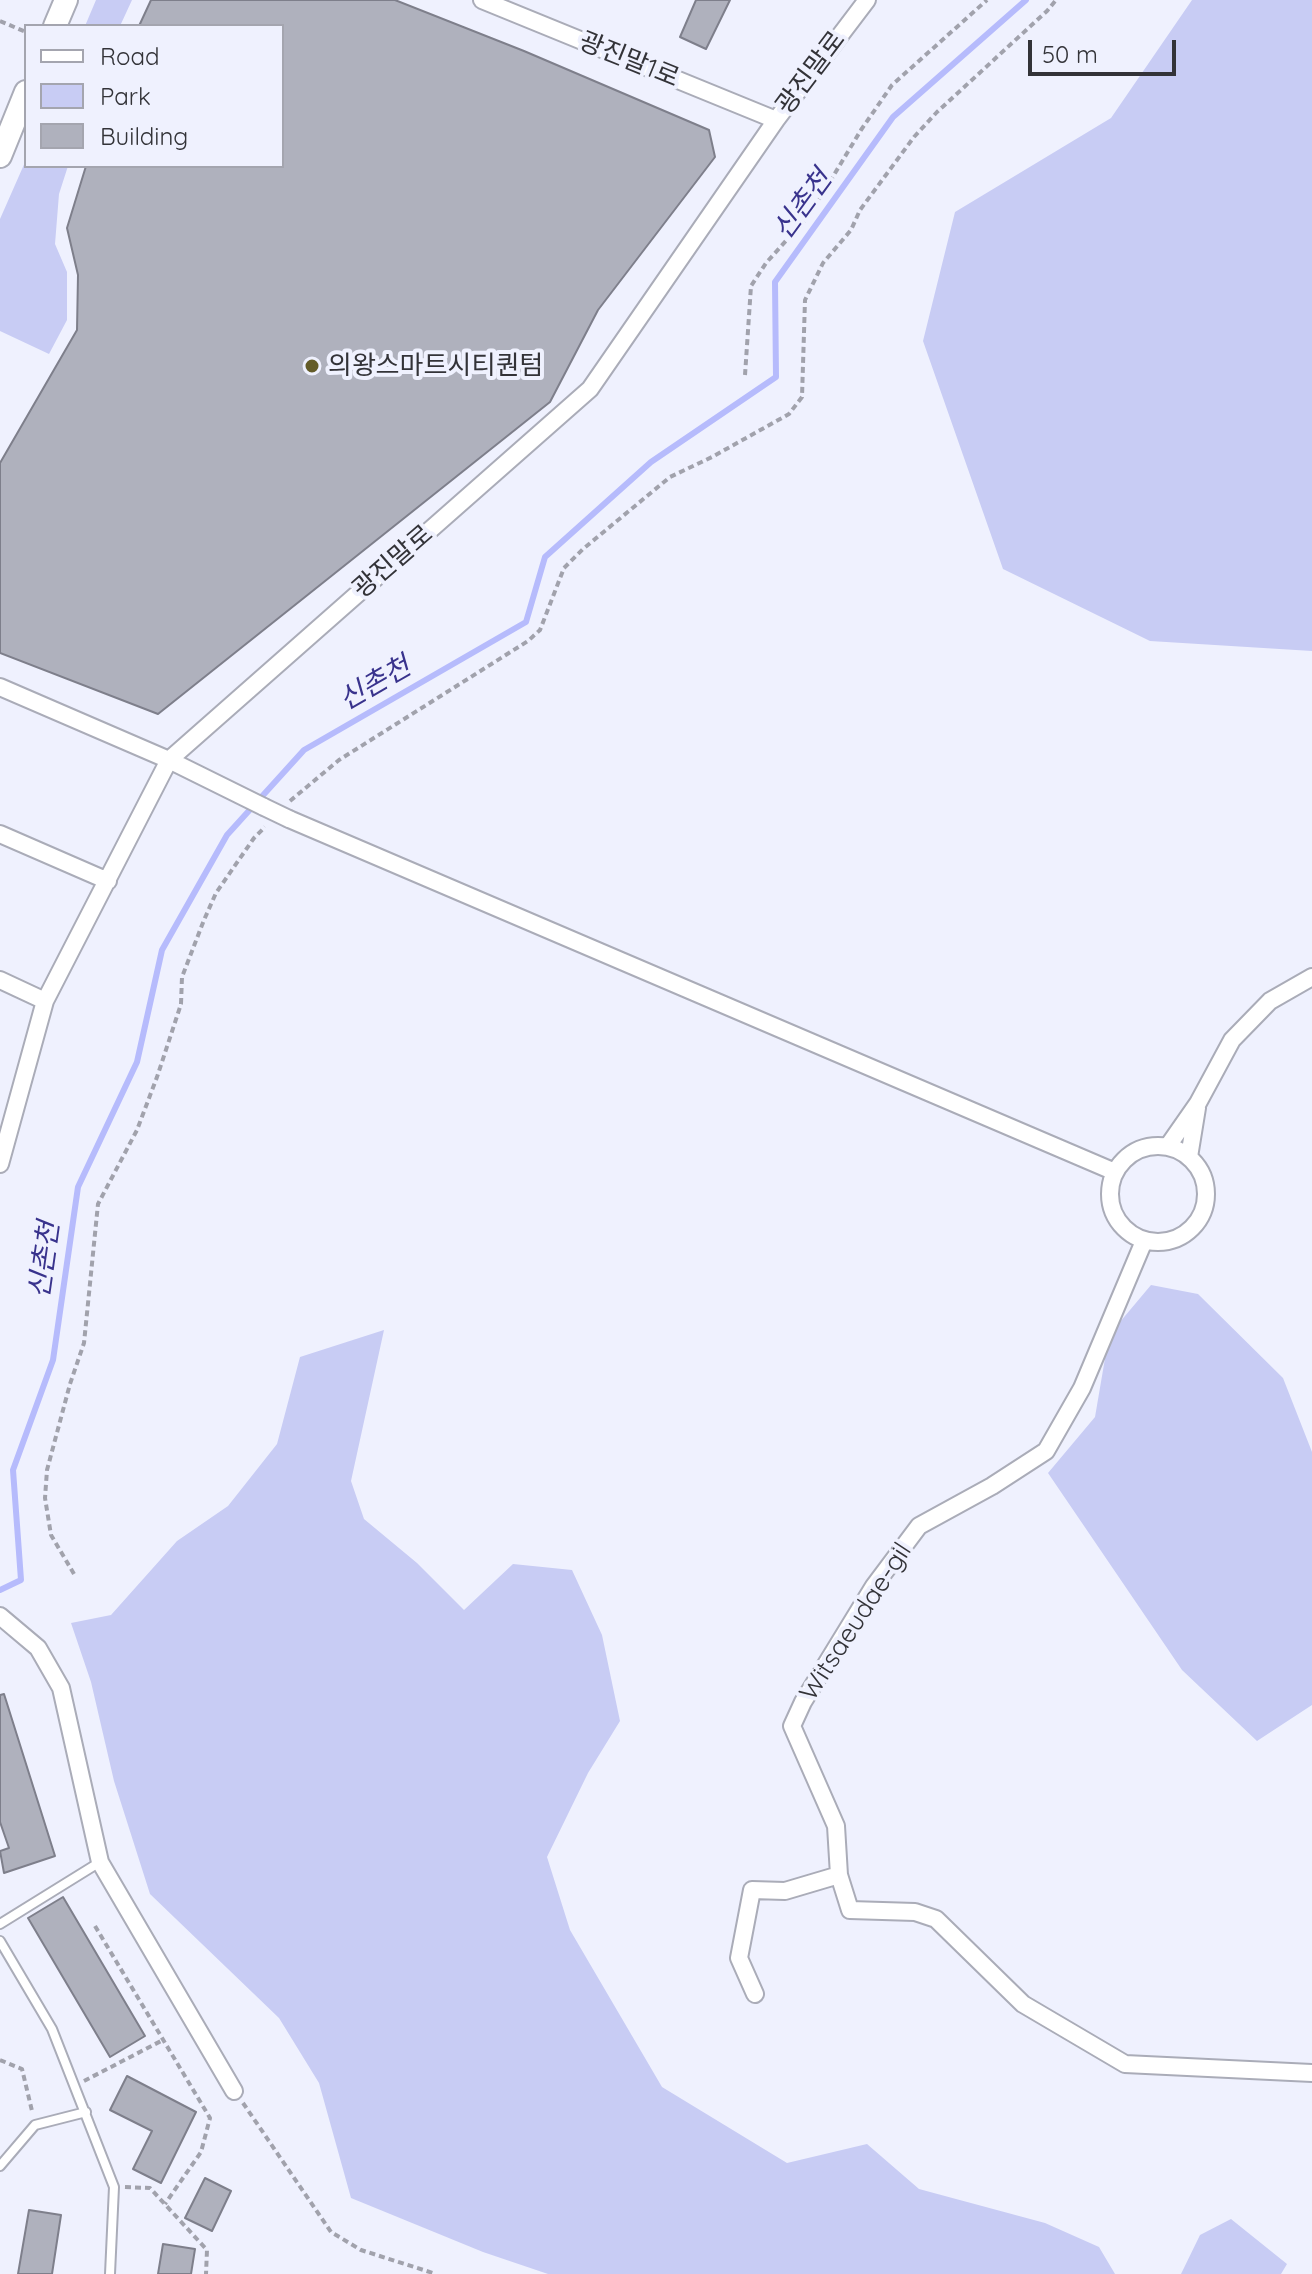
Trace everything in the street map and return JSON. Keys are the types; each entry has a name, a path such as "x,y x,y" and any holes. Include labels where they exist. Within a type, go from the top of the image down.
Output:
{"street":[{"path":"56,24 66,0"},
{"name":"광진말1로","path":"482,0 776,120"},
{"name":"광진말로","path":"0,1164 45,1001 169,760 590,389 776,120 867,0"},
{"path":"0,156 7,116 24,95"},
{"path":"0,687 169,760 282,814 1115,1172"},
{"path":"0,834 108,881"},
{"path":"1168,1146 1198,1103 1232,1040 1270,1001 1312,977"},
{"path":"0,980 45,1001"},
{"path":"1189,1157 1198,1103"},
{"path":"1168,1146 1196,1163 1204,1178 1207,1194 1204,1210 1196,1225 1184,1236 1169,1242 1144,1241 1125,1230 1115,1217 1110,1203 1110,1187 1124,1159 1137,1150 1168,1146"},
{"name":"Witsaeudae-gil","path":"1144,1241 1082,1388 1046,1451 992,1486 919,1526 874,1586 803,1702 792,1726 836,1826 839,1875 850,1910 915,1912 936,1919 1023,2004 1125,2064 1312,2073"},
{"path":"0,1616 38,1648 61,1688 100,1862 234,2091"},
{"path":"755,1994 739,1958 752,1890 785,1891 839,1875"}],"lane":[{"path":"0,1924 100,1862"},
{"path":"0,1941 52,2029 114,2187 110,2274"},
{"path":"0,2166 35,2125 86,2112"}],"path":[{"path":"745,375 751,286 766,263 811,213 892,85 987,0"},
{"path":"74,1574 51,1535 45,1498 47,1470 61,1413 84,1343 98,1204 137,1130 152,1091 181,1004 182,977 189,954 216,893 254,838 282,814 299,791 339,760 528,641 540,630 564,568 670,477 789,414 802,397 805,300 823,263 851,230 860,210 914,137 1056,0"},
{"path":"0,21 24,31"},
{"path":"95,1926 210,2118 201,2152 165,2204"},
{"path":"75,2086 163,2040"},
{"path":"0,2060 22,2069 35,2125"},
{"path":"234,2091 331,2232 361,2250 436,2274"},
{"path":"114,2187 150,2188 207,2250 206,2274"}],"green space":[{"path":"96,0 132,0 121,24 86,24"},
{"path":"1192,0 1312,0 1312,651 1150,641 1003,569 923,341 955,212 1111,118"},
{"path":"24,165 24,168 67,168 59,194 55,244 67,272 67,320 49,354 0,331 0,219"},
{"path":"1151,1285 1198,1294 1283,1378 1312,1452 1312,1705 1257,1741 1182,1670 1048,1473 1095,1417 1109,1335"},
{"path":"384,1330 351,1481 364,1519 417,1563 464,1610 513,1564 572,1570 602,1635 620,1721 588,1773 547,1857 570,1930 662,2087 787,2163 867,2144 919,2189 1045,2223 1099,2247 1115,2274 548,2274 483,2252 351,2198 319,2083 279,2018 150,1894 114,1781 91,1682 71,1623 111,1615 177,1541 228,1506 277,1444 300,1357"},
{"path":"1231,2219 1287,2264 1281,2274 1181,2274 1200,2235"}],"building":[{"name":"의왕스마트시티퀀텀","path":"151,0 395,0 709,130 715,157 598,310 550,402 158,714 0,653 0,463 77,330 78,275 67,228 85,168 284,168 284,24 140,24"},
{"path":"696,0 730,0 706,49 680,37"},
{"path":"4,1694 55,1856 4,1873 0,1851 9,1848 0,1822 0,1695"},
{"path":"63,1897 145,2036 110,2057 28,1918"},
{"path":"127,2076 196,2112 161,2183 133,2169 152,2131 110,2110"},
{"path":"205,2178 231,2191 212,2231 185,2218"},
{"path":"29,2210 61,2215 52,2274 18,2274"},
{"path":"163,2244 195,2249 191,2274 158,2274"}],"waterway":[{"name":"신촌천","path":"0,1590 21,1580 13,1470 53,1360 78,1187 137,1062 162,950 227,835 304,750 526,622 545,557 651,462 776,377 775,282 893,117 1026,0"}],"place":[{"name":"의왕스마트시티퀀텀","path":"312,366"}]}
